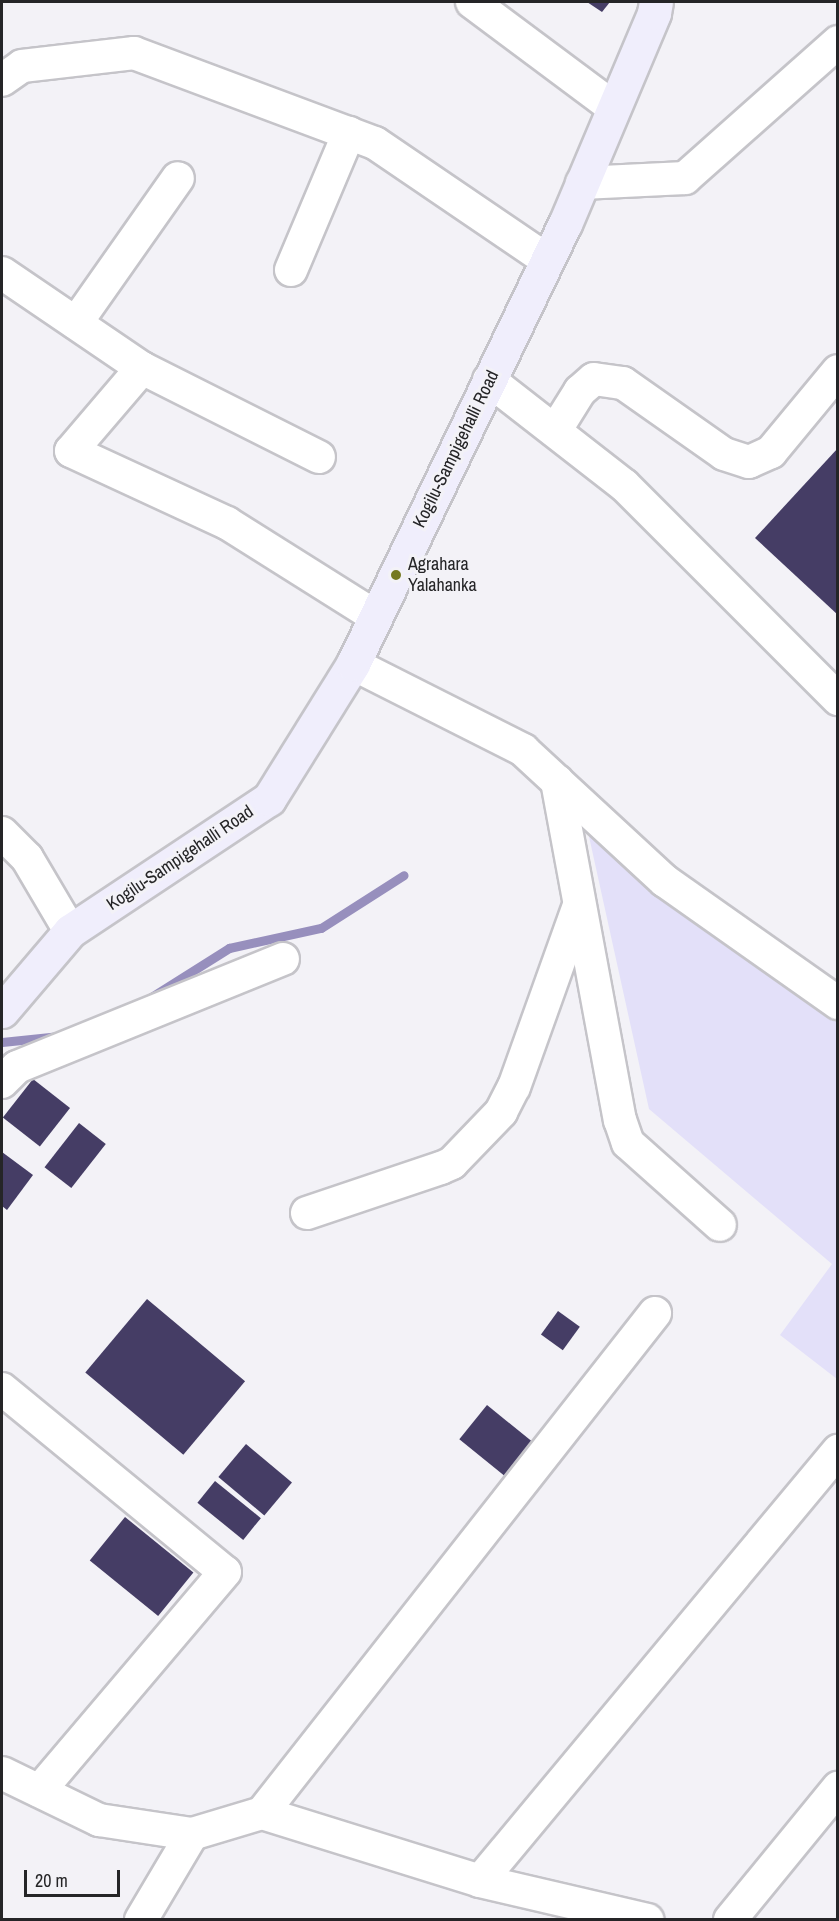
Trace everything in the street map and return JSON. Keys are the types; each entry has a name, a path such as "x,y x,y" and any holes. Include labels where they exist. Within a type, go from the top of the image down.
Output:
{"street":[{"path":"472,2 614,108"},
{"name":"Kogilu-Sampigehalli Road","path":"2,1011 70,932 269,799 353,664 376,617 548,260 654,13 656,2"},
{"path":"582,183 685,178 837,42"},
{"path":"2,80 22,66 134,53 375,143 548,260"},
{"path":"291,270 350,133"},
{"path":"76,323 178,178"},
{"path":"2,273 142,368 319,457"},
{"path":"142,368 71,451 227,523 376,617"},
{"path":"555,431 580,391 594,379 623,383 724,454 749,462 771,452 837,371"},
{"path":"489,380 624,485 837,699"},
{"path":"353,664 523,750 665,881 837,1003"},
{"path":"557,780 620,1120 628,1143 720,1226"},
{"path":"2,833 27,858 70,932"},
{"path":"307,1213 452,1163 501,1112 514,1087 580,904"},
{"path":"2,1082 17,1067 283,958"},
{"path":"261,1813 655,1313"},
{"path":"2,1389 225,1572 39,1791"},
{"path":"480,1881 837,1451"},
{"path":"2,1773 99,1820 192,1834 261,1813 480,1881 648,1920"},
{"path":"730,1920 837,1788"},
{"path":"141,1920 192,1834"}],"shaded area":[{"path":"588,832 707,927 837,1020 837,1379 780,1335 832,1264 649,1109"}],"building":[{"path":"587,2 610,2 602,12"},
{"path":"838,448 838,615 755,538"},
{"path":"33,1079 70,1108 40,1147 3,1118"},
{"path":"79,1123 106,1144 71,1188 45,1167"},
{"path":"2,1152 33,1175 7,1210 2,1206"},
{"path":"147,1299 245,1381 183,1455 85,1373"},
{"path":"558,1311 580,1327 563,1350 541,1334"},
{"path":"487,1405 534,1443 506,1477 459,1439"},
{"path":"246,1444 292,1483 264,1516 218,1477"},
{"path":"215,1481 261,1518 243,1540 197,1503"},
{"path":"125,1517 193,1572 158,1616 90,1561"}],"waterway":[{"path":"148,999 229,948 321,928 404,875"},
{"path":"2,1042 60,1036"}],"place":[{"name":"Agrahara Yalahanka","path":"396,575"}]}
